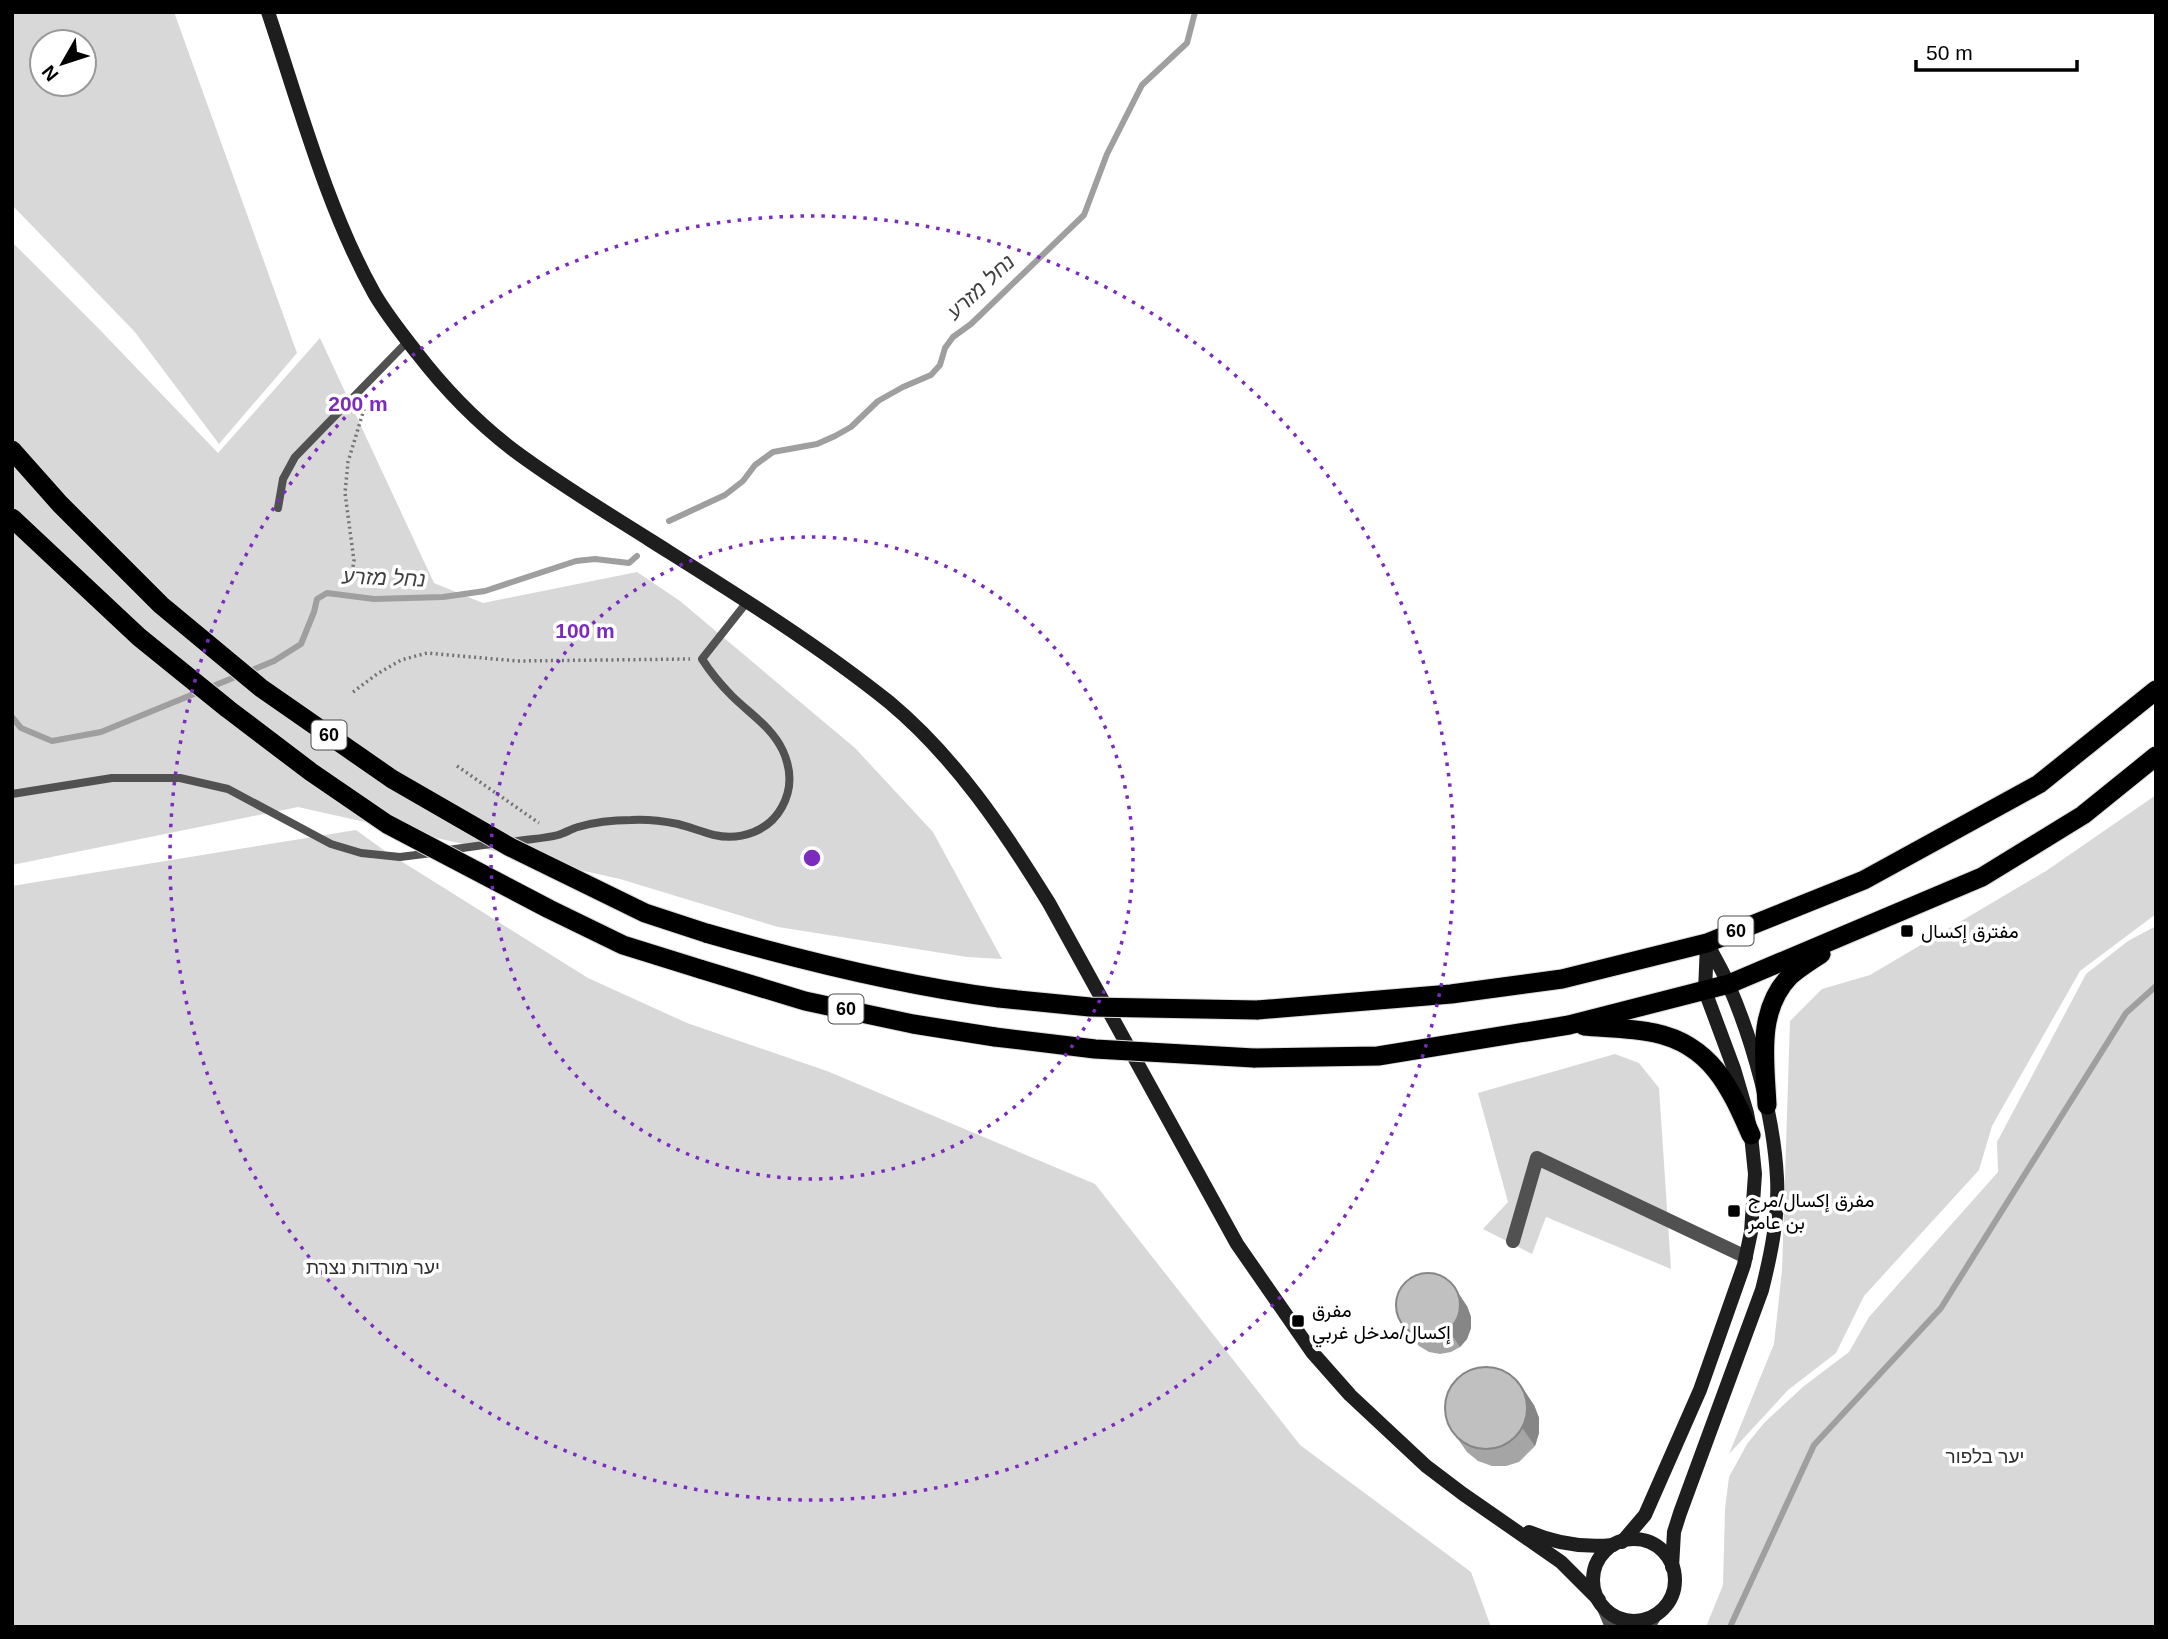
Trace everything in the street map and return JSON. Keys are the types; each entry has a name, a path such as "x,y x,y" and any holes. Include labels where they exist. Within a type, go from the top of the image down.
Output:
{"highway":[{"name":"60","path":"12,450 60,504 162,605 261,688 392,779 510,847 645,913 706,933 788,957 942,991 999,998 1090,1007 1256,1010 1451,994 1562,979 1707,943 1864,880 2039,783 2156,690"},
{"name":"60","path":"12,518 139,637 312,772 387,824 549,909 623,944 805,1001 913,1024 1095,1049 1255,1058 1378,1056 1569,1025 1705,991 1729,984 1982,877 2083,815 2156,756"},
{"path":"1767,1105 1765,1026 1768,1012 1780,988 1791,975 1849,933"},
{"path":"1569,1025 1653,1032 1677,1039 1698,1051 1714,1066 1725,1082 1751,1135"}],"main road":[{"path":"268,12 337,214 375,295 408,341 450,391 510,448 747,601 891,704 956,770 1004,833 1049,903 1237,1244 1281,1310 1320,1361 1350,1395 1426,1466 1561,1562 1612,1615 1626,1620 1651,1621 1669,1601 1675,1576 1664,1553 1653,1544 1641,1540 1599,1546 1564,1544 1544,1539 1502,1520"},
{"path":"1601,1604 1595,1594 1595,1566 1602,1554 1618,1543 1645,1515 1655,1496 1700,1390 1746,1257 1755,1199 1751,1135 1734,1069 1705,991 1707,943"},
{"path":"1672,1567 1674,1532 1680,1513 1755,1312 1770,1259 1777,1181 1775,1147 1767,1105 1745,1030 1729,984 1707,943"}],"street":[{"path":"1513,1241 1537,1158 1746,1257"},
{"path":"1601,1604 1612,1627"}],"lane":[{"path":"278,508 283,479 295,457 408,341"},
{"path":"12,794 111,778 180,778 228,789 331,844 361,853 400,857 558,835 576,827 599,822 632,820 676,824 715,835 753,833 767,826 779,813 790,785 789,769 776,738 715,678 702,659 747,601"}],"path":[{"path":"350,583 354,561 345,494 348,463 366,403"},
{"path":"353,692 401,660 426,653 527,661 702,659"},
{"path":"457,766 558,835"}],"green space":[{"path":"12,12 174,12 297,353 219,444 134,331 12,205"},
{"path":"12,242 218,453 320,338 434,583 483,603 637,572 680,601 855,748 933,832 1002,959 967,957 778,927 620,879 298,807 12,865"},
{"path":"2156,795 2156,914 2080,971 1992,1126 1979,1170 1864,1296 1836,1353 1788,1390 1729,1454 1774,1344 1782,1270 1790,1021 1822,989 1870,975 2046,871"},
{"name":"יער מורדות נצרת","path":"356,830 385,851 588,978 687,1023 827,1071 1095,1184 1300,1445 1471,1572 1491,1627 12,1627 12,886"},
{"name":"יער בלפור","path":"2156,926 2156,1627 1706,1627 1723,1585 1725,1509 1729,1477 1747,1444 1764,1423 1804,1386 1849,1352 1869,1317 1998,1172 1997,1142 2086,974 2128,941"},
{"path":"1615,1054 1639,1063 1659,1088 1671,1269 1546,1217 1532,1254 1483,1229 1508,1202 1478,1093"}],"building":[{"path":"1428,1273 1446,1279 1454,1287 1460,1305 1454,1323 1446,1331 1428,1337 1410,1331 1402,1323 1396,1305 1402,1287 1410,1279"},
{"path":"1486,1367 1502,1370 1515,1379 1524,1392 1527,1408 1524,1424 1515,1437 1502,1446 1486,1449 1470,1446 1457,1437 1448,1424 1445,1408 1448,1392 1457,1379 1470,1370"}],"waterway":[{"name":"נחל מזרע","path":"669,521 725,495 743,481 755,465 773,452 817,444 835,436 851,427 878,401 931,375 940,365 945,348 953,337 971,324 1084,215 1107,154 1142,85 1187,43 1195,12"},
{"name":"נחל מזרע","path":"12,717 21,728 52,741 101,732 274,661 301,644 317,599 327,593 374,599 443,597 485,591 576,561 595,559 629,563 637,556"},
{"path":"1730,1627 1814,1445 1941,1308 2126,1013 2156,986"}],"place":[{"name":"مفترق إكسال","path":"1907,931"},
{"name":"مفرق إكسال/مرج بن عامر","path":"1734,1211"},
{"name":"مفرق إكسال/مدخل غربي","path":"1298,1321"}]}
